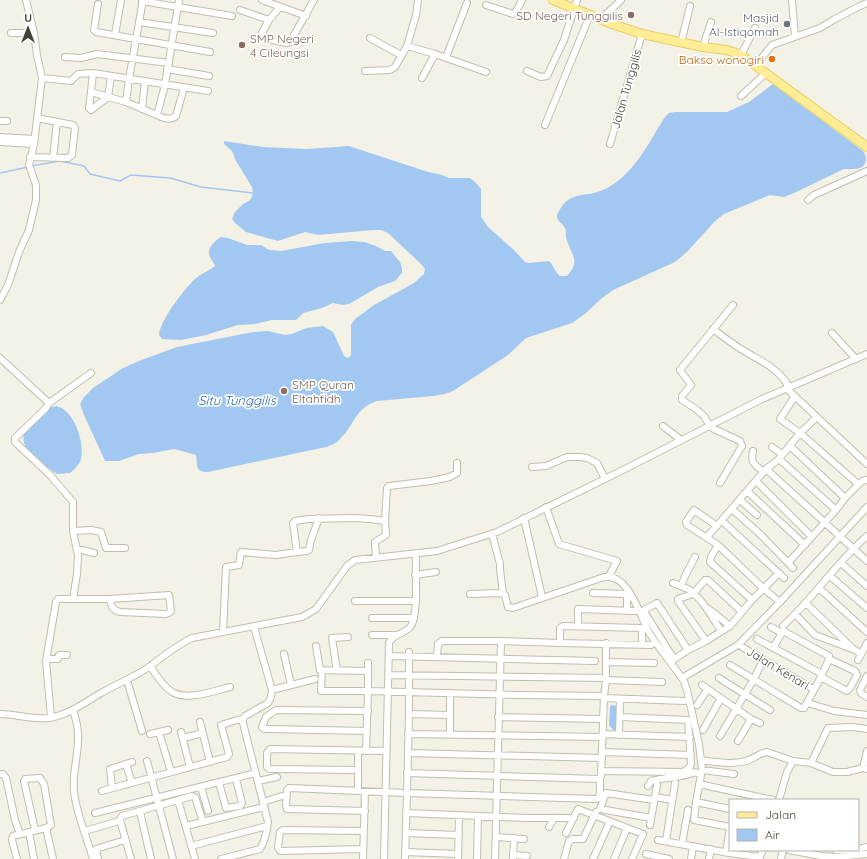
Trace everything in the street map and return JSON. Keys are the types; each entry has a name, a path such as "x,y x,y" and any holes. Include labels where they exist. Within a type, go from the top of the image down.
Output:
{"main road":[{"path":"553,0 575,4 590,15 642,34 681,43 727,50 741,55 867,147"}],"street":[{"path":"0,300 8,285 19,252 29,230 36,200 36,185 30,168 30,157 34,141 42,78 26,0"},
{"path":"115,35 121,0"},
{"path":"126,102 143,0 232,16"},
{"path":"157,115 165,85 179,0"},
{"path":"280,7 269,20 261,37 287,44 290,42 306,16 314,0"},
{"path":"365,71 390,70 395,67 406,46 416,15 418,0"},
{"path":"486,5 513,14 522,0"},
{"path":"601,19 621,0"},
{"path":"792,0 794,36"},
{"path":"267,1 306,16"},
{"path":"446,58 467,3"},
{"path":"756,65 772,45 820,28 867,3"},
{"path":"98,4 95,31 210,52"},
{"path":"527,71 541,77 547,76 564,40 575,4"},
{"path":"681,43 690,6"},
{"path":"240,10 269,20"},
{"path":"545,125 590,15"},
{"path":"139,22 213,33"},
{"path":"703,47 711,22"},
{"path":"741,55 755,28"},
{"path":"11,33 34,34"},
{"name":"Jalan Tunggilis","path":"610,144 642,34"},
{"path":"370,38 402,55"},
{"path":"406,46 435,54 486,72"},
{"path":"65,58 80,58 95,54 132,59 209,76"},
{"path":"422,78 435,54"},
{"path":"741,96 766,72"},
{"path":"42,78 71,81 78,74 94,73 208,91"},
{"path":"94,73 92,92 88,108 91,110 108,96 111,76"},
{"path":"142,109 145,81"},
{"path":"92,92 126,102 162,117 171,119 176,116 184,88"},
{"path":"30,157 71,157 73,148 75,128 73,125 37,118"},
{"path":"53,158 58,122"},
{"path":"0,137 34,141"},
{"path":"0,142 34,141"},
{"path":"808,200 814,195 867,171"},
{"path":"720,483 742,446 742,443 722,434 710,426 704,416 682,400 682,396 691,385 680,370 733,305"},
{"path":"713,329 741,349 769,365 783,376 788,387 795,396 867,464"},
{"path":"832,333 856,359"},
{"path":"0,714 12,714 39,718 64,714 127,680 150,666 168,652 192,638 296,619 316,609 347,566 355,560 437,551 492,534 605,479 756,402 867,354"},
{"path":"0,358 49,403"},
{"path":"73,598 78,574 77,550 73,531 73,502 70,497 15,440 18,434 46,408 49,403 91,373"},
{"path":"795,396 780,418 800,433 858,484"},
{"path":"707,537 765,470 817,417"},
{"path":"663,426 682,440"},
{"path":"790,446 845,498"},
{"path":"772,447 836,510"},
{"path":"753,451 751,457 753,462 765,470 867,561"},
{"path":"532,468 546,466 566,457 587,458 597,463 605,479"},
{"path":"376,558 375,542 386,536 385,522 387,488 389,486 450,477 458,473 457,463"},
{"path":"788,563 858,484 863,480 867,480"},
{"path":"756,481 812,537"},
{"path":"747,491 805,545"},
{"path":"740,500 757,515"},
{"path":"492,534 500,564 503,594 507,605 510,608 609,576 617,561 559,544 546,507"},
{"path":"682,678 738,645 780,602 867,507"},
{"path":"732,508 793,568"},
{"path":"672,661 730,626 752,600 764,589 781,575 719,523 693,510 686,522 686,525 718,545 764,589 780,602"},
{"path":"297,552 293,522 296,520 320,518 370,519 385,522"},
{"path":"223,632 226,567 239,565 241,552 276,555 309,550 311,540 320,518"},
{"path":"524,518 542,598"},
{"path":"73,531 98,531 103,534 106,548 126,548"},
{"path":"784,626 854,549 866,538"},
{"path":"718,545 711,557 710,562 752,600"},
{"path":"77,550 94,553"},
{"path":"384,859 390,641 396,635 409,629 414,618 416,601 416,554"},
{"path":"681,586 695,557"},
{"path":"841,563 867,586"},
{"path":"415,575 436,572"},
{"path":"609,576 624,585 630,591 647,628 672,661"},
{"path":"830,576 867,608"},
{"path":"706,641 678,599 693,594 706,580 708,580 742,612"},
{"path":"673,583 681,586 693,594 704,606 721,631"},
{"path":"819,588 867,632"},
{"path":"593,593 627,594 626,611"},
{"path":"470,594 503,594"},
{"path":"51,717 46,661 56,600 60,598 110,599 169,595 171,610 166,614 120,612 111,607 110,599"},
{"path":"355,601 416,601"},
{"path":"688,650 657,603 644,610 682,678 687,690 694,718 702,772 694,817 696,820 729,827"},
{"path":"806,603 858,655"},
{"path":"704,606 730,626"},
{"path":"578,626 578,609 635,611"},
{"path":"795,614 815,634 858,655"},
{"path":"372,618 414,618"},
{"path":"560,643 561,626 578,626 642,628 642,644"},
{"path":"102,791 228,756 221,725 242,719 268,703 271,696 272,690 254,627"},
{"path":"730,665 802,709 804,708 829,660 828,655 783,631 782,633 771,627"},
{"path":"773,648 782,633"},
{"path":"372,635 396,635"},
{"path":"337,671 332,638 348,637"},
{"path":"757,639 847,691 857,675 855,671 829,660"},
{"path":"437,657 438,644 442,641 651,645"},
{"path":"495,859 501,641"},
{"path":"364,811 287,809 287,790 289,788 406,794 599,798 606,679 606,643"},
{"path":"858,655 867,643"},
{"path":"316,646 320,670 322,670 321,691 604,697 620,699 685,701"},
{"name":"Jalan Kenari","path":"742,647 813,690"},
{"path":"284,654 291,685"},
{"path":"389,656 409,654 437,657 595,661"},
{"path":"409,654 410,675 405,856 458,856 459,815"},
{"path":"46,661 49,659 58,659 60,655 67,655"},
{"path":"720,736 754,679 763,660"},
{"path":"606,662 654,663"},
{"path":"366,751 368,663"},
{"path":"150,666 158,678 171,691 177,694 191,696 230,687"},
{"path":"322,670 368,671"},
{"path":"389,675 500,676 662,682"},
{"path":"867,676 860,690 867,697"},
{"path":"719,678 770,710"},
{"path":"272,690 315,679"},
{"path":"127,680 142,731"},
{"path":"697,704 704,688 751,719 760,723"},
{"path":"450,693 450,734"},
{"path":"703,730 721,698"},
{"path":"619,735 620,699"},
{"path":"809,700 834,711 867,715"},
{"path":"73,710 78,731 73,780 74,791 76,805 93,859"},
{"path":"367,731 263,729 262,727 266,717 276,710 368,711"},
{"path":"409,714 450,715"},
{"path":"498,717 603,719"},
{"path":"601,771 683,772 690,767 691,755 689,723 686,719 620,717"},
{"path":"221,859 260,849 263,846 268,822 242,719"},
{"path":"738,741 751,719"},
{"path":"200,722 210,762"},
{"path":"811,763 826,729 853,727 867,729"},
{"path":"150,734 168,730"},
{"path":"159,732 171,772"},
{"path":"190,767 182,735 203,733"},
{"path":"408,734 498,736 619,735 690,738"},
{"path":"358,770 270,769 267,767 267,753 270,749 387,751"},
{"path":"358,751 358,791"},
{"path":"701,760 714,762 739,762 747,761 763,752 767,752 793,761 811,763 833,772 847,772 865,769 867,751"},
{"path":"408,753 497,756 691,755"},
{"path":"146,761 173,859"},
{"path":"779,799 787,772 793,761"},
{"path":"112,788 110,769 129,763 131,780"},
{"path":"648,786 651,781 677,778 695,772 734,774"},
{"path":"95,813 256,773"},
{"path":"407,773 600,778"},
{"path":"0,774 4,774 6,778 15,820 20,834"},
{"path":"258,781 277,777"},
{"path":"17,859 12,837 20,834 32,831 46,828 51,824 42,780 40,778 24,781 32,831 34,859"},
{"path":"666,841 677,778"},
{"path":"219,783 226,808 240,806 242,803 236,779"},
{"path":"699,784 768,799"},
{"path":"650,825 657,785"},
{"path":"201,787 208,811"},
{"path":"363,859 365,792"},
{"path":"651,818 600,809 606,793 672,800"},
{"path":"85,830 120,820 122,816 192,796 195,797 203,822"},
{"path":"186,826 264,804 282,796"},
{"path":"178,800 195,859"},
{"path":"564,859 569,841 573,839 583,840 601,800"},
{"path":"696,802 729,808"},
{"path":"566,833 578,809 595,815 643,834 632,859"},
{"path":"682,844 688,810"},
{"path":"140,812 151,859"},
{"path":"406,813 497,817 574,818"},
{"path":"477,859 478,816"},
{"path":"549,827 554,818"},
{"path":"120,820 130,859"},
{"path":"593,859 610,821"},
{"path":"191,846 267,826"},
{"path":"46,828 53,859"},
{"path":"614,859 627,828"},
{"path":"363,830 282,830 280,832 278,846 280,851 363,849"},
{"path":"406,833 459,835"},
{"path":"496,837 524,839"},
{"path":"514,838 515,857 527,856"},
{"path":"98,859 96,849 126,840"},
{"path":"658,840 693,846 727,855 759,858"},
{"path":"727,855 729,844"},
{"path":"690,859 693,846"},
{"path":"709,859 711,850"},
{"path":"794,851 827,857 867,854"},
{"path":"646,854 669,859"}],"water":[{"name":"Situ Tunggilis","path":"773,84 863,151 866,160 865,164 857,169 844,169 784,197 770,195 724,214 715,221 687,252 675,262 613,290 572,323 526,338 508,355 453,391 433,396 377,401 369,404 359,413 345,434 334,444 208,472 200,471 197,465 196,455 174,449 139,454 119,461 105,461 80,404 84,397 93,388 123,368 177,347 253,332 268,331 285,335 307,328 323,326 333,332 344,356 348,358 351,355 351,325 355,319 374,305 414,283 424,274 425,269 422,265 388,233 381,230 318,235 305,232 278,241 246,232 232,219 235,212 252,197 253,191 232,151 224,144 224,141 263,147 307,149 349,146 449,178 470,178 481,189 481,217 488,227 525,262 549,261 560,276 567,276 574,266 574,257 566,237 566,229 557,219 557,214 563,204 573,197 597,192 614,184 632,168 669,113 727,112 749,102"},
{"path":"221,237 247,245 261,245 269,250 281,251 325,243 352,241 364,242 385,251 391,251 400,262 402,273 395,281 378,287 349,304 343,305 333,303 322,308 303,313 296,320 272,320 255,324 238,325 206,335 181,340 162,339 159,335 160,329 168,313 196,278 215,266 209,255 209,251 213,244"},
{"path":"56,406 62,408 68,413 80,436 82,452 81,459 77,467 70,473 57,474 42,464 28,451 24,443 23,433 42,413 51,407"},
{"path":"611,705 617,706 618,710 617,730 613,730 609,725"}],"waterway":[{"path":"31,166 60,161 84,166 90,174 120,181 131,175 170,178 201,187 253,193"},
{"path":"0,173 28,167"}],"place":[{"name":"SD Negeri Tunggilis","path":"631,15"},
{"name":"Masjid Al-Istiqomah","path":"787,24"},
{"name":"SMP Negeri 4 Cileungsi","path":"242,45"},
{"name":"Bakso wonogiri","path":"772,59"},
{"name":"SMP Quran Eltahfidh","path":"284,391"}]}
